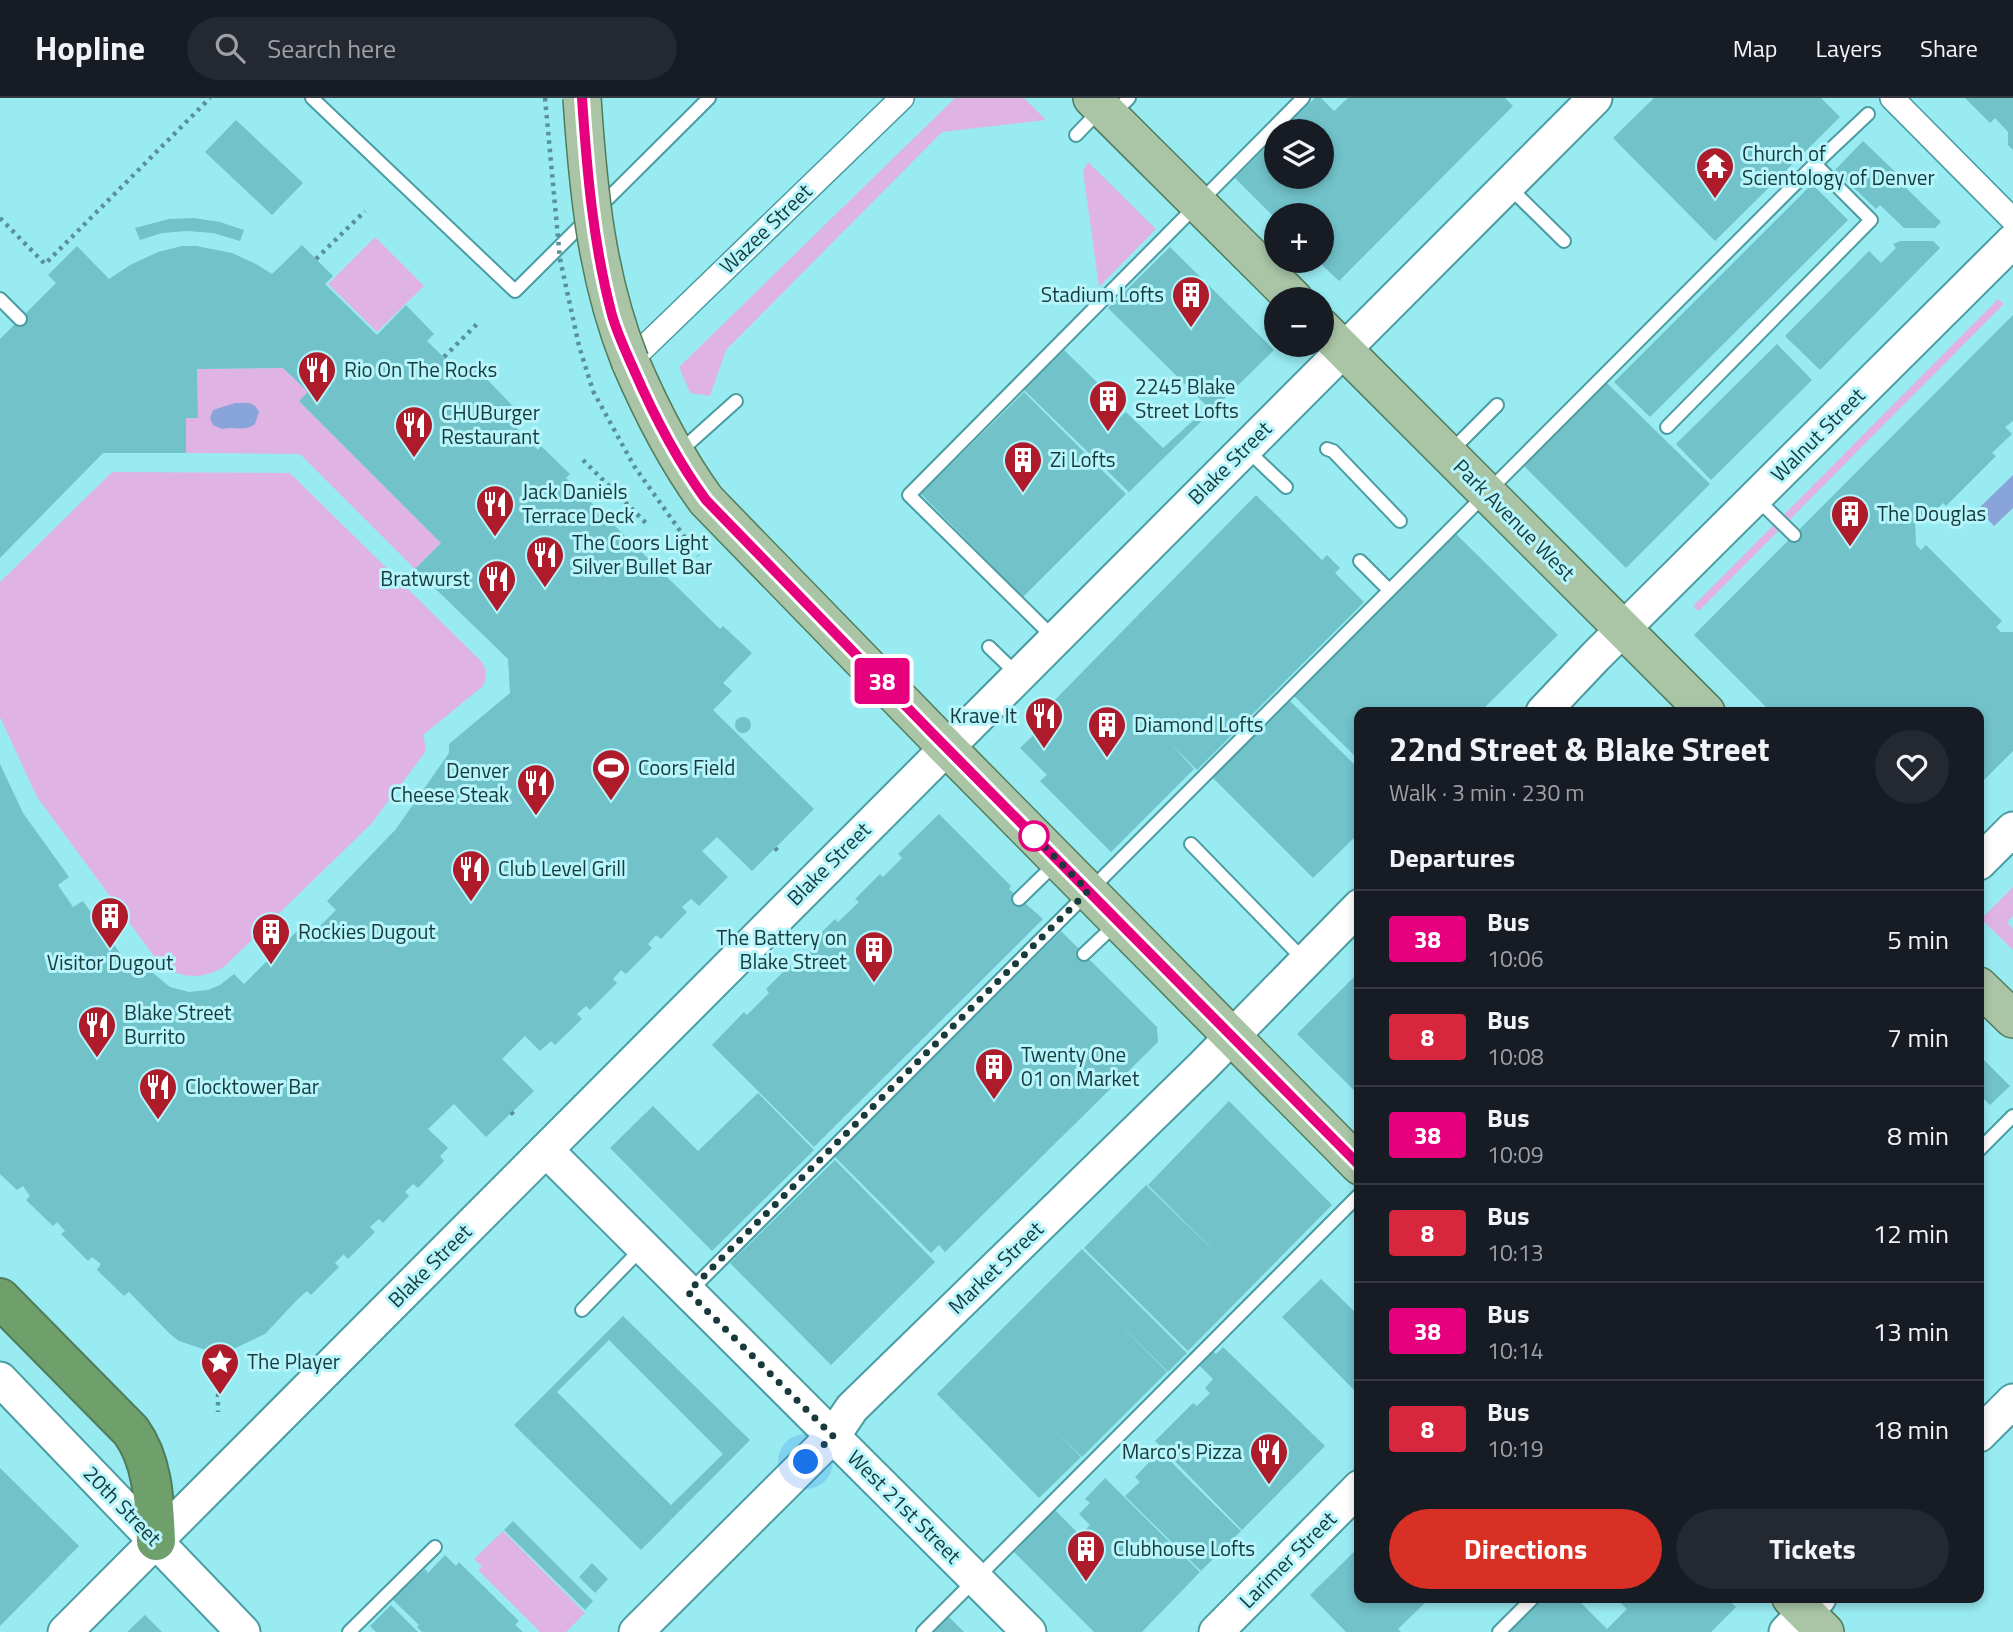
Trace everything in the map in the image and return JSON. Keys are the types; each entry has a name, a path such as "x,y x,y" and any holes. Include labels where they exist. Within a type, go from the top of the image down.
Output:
{"highway":[{"path":"0,1298 131,1431 139,1443 151,1480 156,1541"}],"main road":[{"path":"582,98 592,212 601,268 613,317 651,411 686,447 706,500 1354,1160"},
{"name":"Blake Street","path":"1334,336 1508,185 1595,98"},
{"path":"1108,105 1198,204 1282,287"},
{"name":"Walnut Street","path":"1623,629 2013,241"},
{"name":"Park Avenue West","path":"1334,340 1701,707"},
{"name":"Blake Street","path":"65,1632 1245,448 1317,357"},
{"path":"1548,707 1623,629"},
{"path":"1984,858 2013,829"},
{"name":"Market Street","path":"636,1632 833,1436 852,1408 1233,1037 1354,912"},
{"path":"1984,991 2013,1019"},
{"name":"West 21st Street","path":"546,1150 1029,1632"},
{"name":"20th Street","path":"8,1392 243,1632"},
{"path":"1984,1430 2013,1401"},
{"name":"Larimer Street","path":"1216,1632 1354,1494"}],"street":[{"name":"Wazee Street","path":"630,361 902,98"},
{"path":"1892,98 2013,220"}],"lane":[{"path":"312,98 515,290 709,98"},
{"path":"1055,638 909,495 1304,98"},
{"path":"1076,135 1108,105"},
{"path":"688,1292 1868,114"},
{"path":"1667,427 1871,220 1815,164"},
{"path":"1508,185 1564,240"},
{"path":"0,299 20,319"},
{"path":"686,447 736,401"},
{"path":"1448,454 1497,405"},
{"path":"1245,448 1286,487"},
{"path":"1327,449 1333,451 1400,521"},
{"path":"1756,498 1794,535"},
{"path":"1360,561 1389,590"},
{"path":"989,647 1018,675"},
{"path":"1191,844 1307,962"},
{"path":"1019,899 1058,861"},
{"path":"1084,954 1119,922"},
{"path":"1984,1145 2013,1116"},
{"path":"923,1632 1354,1200"},
{"path":"582,1310 643,1247"},
{"path":"349,1632 435,1547"},
{"path":"1499,1632 1528,1603"}],"path":[{"path":"0,218 45,264 211,98"},
{"path":"545,98 560,259 579,346 593,391 634,466 698,556"},
{"path":"316,259 365,211"},
{"path":"444,357 478,323"},
{"path":"583,460 648,525"},
{"path":"775,848 781,854"},
{"path":"511,1112 516,1117"},
{"path":"218,1351 218,1412"}],"shaded area":[{"path":"955,98 1024,98 1046,120 942,132 726,350 710,396 690,393 679,367"},
{"path":"1088,162 1156,229 1099,287 1083,171"},
{"path":"375,237 424,286 377,332 328,284"},
{"path":"1998,299 2004,304 1699,611 1693,606"},
{"path":"283,368 308,392 299,401 441,543 415,569 300,454 186,453 186,418 198,417 197,369"},
{"path":"112,472 290,473 482,662 486,671 483,686 423,735 426,748 424,754 371,824 224,967 197,976 172,971 156,959 37,797 0,717 0,582"},
{"path":"2013,887 2013,916 2007,922 2013,929 2013,950 1984,922 1984,916"},
{"path":"503,1531 585,1613 566,1632 540,1632 478,1570 482,1566 474,1559"}],"water":[{"path":"235,403 249,403 254,406 259,412 255,424 247,428 222,429 213,425 210,418 213,410"},
{"path":"2013,475 2013,508 1994,526 1978,509"}],"building":[{"path":"1315,98 1321,98 1334,111 1348,98 1505,98 1513,106 1339,281 1331,273 1334,273 1334,203 1264,203 1264,207 1235,178 1264,149 1264,189 1334,189 1334,119 1293,119"},
{"name":"Church of Scientology of Denver","path":"1654,98 1821,98 1840,117 1715,241 1613,138"},
{"path":"1965,98 2013,98 2013,150 2008,145 2008,132 1995,118 1990,123"},
{"path":"236,120 303,183 272,215 205,152"},
{"path":"1863,141 1906,182 1903,185 1941,222 1935,228 1904,228 1880,205 1876,209 1835,170"},
{"path":"1812,184 1848,220 1650,417 1614,382"},
{"path":"194,218 220,222 244,230 240,241 213,233 187,231 162,233 140,240 135,228 169,219"},
{"path":"1900,241 1933,241 1940,248 1820,370 1785,336 1869,251 1881,263 1896,248 1893,244"},
{"name":"Coors Field","path":"302,245 333,276 325,284 377,335 406,305 434,334 427,341 462,375 473,365 513,406 504,415 538,450 541,446 570,474 566,478 720,629 723,626 752,653 723,683 732,691 713,710 814,809 752,871 717,837 702,851 728,877 699,906 691,899 682,907 687,912 661,939 656,935 648,944 652,948 626,974 621,970 613,979 617,983 590,1010 586,1006 577,1014 582,1019 555,1045 551,1041 540,1051 525,1036 502,1059 534,1091 486,1137 454,1104 428,1129 448,1148 440,1156 444,1161 418,1188 413,1184 405,1192 409,1196 383,1223 379,1219 370,1227 375,1232 348,1259 342,1253 335,1263 339,1267 311,1295 307,1291 265,1334 227,1352 209,1351 179,1341 129,1292 124,1296 97,1270 101,1264 92,1257 88,1261 61,1234 65,1231 57,1222 53,1226 26,1200 30,1196 23,1186 17,1190 0,1174 0,764 23,813 69,877 58,885 73,907 83,901 137,977 148,969 170,987 189,992 208,990 234,974 244,984 307,921 316,930 336,910 327,901 396,829 449,753 449,744 510,693 508,659 415,569 441,543 299,401 308,392 283,368 197,369 198,418 186,418 186,453 103,453 0,558 0,339 56,283 48,275 77,246 109,279 130,265 158,252 182,246 232,253 272,274"},
{"name":"Stadium Lofts","path":"1170,247 1264,340 1264,357 1267,357 1129,492 1024,390 1064,350 1112,397 1105,404 1119,418 1126,412 1163,448 1208,407 1108,308"},
{"name":"The Douglas","path":"2013,315 2013,421 2005,427 2012,434 1992,453 1996,456 1946,506 1943,503 1926,520 1920,514 1915,519 1916,545 1921,550 1926,545 2002,621 1996,627 2001,632 2013,632 2013,751 1984,780 1984,707 1766,707 1694,635"},
{"path":"1777,344 1812,380 1711,480 1676,444"},
{"path":"1606,382 1710,484 1626,568 1523,465"},
{"name":"Zi Lofts","path":"1024,392 1126,494 1023,597 921,494"},
{"path":"1256,495 1322,560 1327,555 1340,568 1335,573 1364,602 1197,770 1170,743 1194,769 1111,852 1040,781 1047,775 1020,748 1049,720 1042,713"},
{"path":"1455,533 1558,635 1485,707 1354,707 1354,755 1293,695"},
{"path":"1289,700 1354,764 1354,838 1313,878 1212,777"},
{"path":"743,717 749,719 749,731 743,733 737,731 735,725 737,719"},
{"name":"The Battery on Blake Street","path":"939,814 1011,886 1009,889 1043,919 814,1147 712,1045 744,1012 747,1015 769,993 766,989 790,965 793,969 814,948 810,944 835,919 838,922 859,902 855,899 880,874 883,877 902,858 898,854"},
{"name":"Twenty One 01 on Market","path":"1061,931 1157,1027 1158,1042 945,1252 939,1245 931,1253 834,1156"},
{"path":"1354,977 1354,1090 1297,1034"},
{"path":"1984,1060 2010,1086 1990,1105 1984,1099"},
{"path":"758,1093 814,1150 712,1251 610,1148 653,1106 698,1151"},
{"path":"1229,1101 1332,1205 1188,1351 1084,1248 1146,1185 1222,1259 1148,1185"},
{"path":"835,1160 935,1262 831,1365 730,1263"},
{"path":"1082,1249 1187,1353 1168,1372 1106,1310 1167,1372 1082,1457 1052,1427 1081,1457 1039,1498 937,1394"},
{"path":"1321,1279 1354,1311 1354,1390 1282,1317"},
{"path":"623,1316 750,1440 641,1550 514,1425","holes":["609,1340 723,1454 671,1505 557,1392"]},
{"path":"1223,1347 1325,1446 1242,1530 1155,1441 1193,1403 1197,1406 1210,1393 1205,1388 1213,1379 1199,1365 1213,1351 1216,1354"},
{"path":"1160,1451 1241,1531 1201,1571 1125,1496 1140,1482 1135,1477"},
{"path":"0,1468 79,1546 0,1626"},
{"path":"1105,1478 1200,1572 1142,1632 1094,1632 1014,1552 1055,1510 1080,1535 1090,1525 1079,1514 1090,1503 1085,1499"},
{"path":"513,1521 593,1601 585,1610 504,1530"},
{"path":"1354,1552 1354,1603 1425,1603 1398,1629 1401,1632 1346,1632 1310,1595"},
{"path":"445,1555 456,1566 459,1562 519,1621 515,1625 523,1632 422,1632 417,1627 419,1625 392,1599 425,1569 428,1573"},
{"path":"592,1563 608,1579 595,1593 579,1577"},
{"path":"1536,1603 1581,1603 1607,1629 1627,1609 1621,1603 1732,1603 1736,1607 1711,1632 1507,1632"},
{"path":"391,1605 418,1632 376,1632 370,1626"},
{"path":"145,1615 162,1632 127,1632"},
{"path":"949,1617 964,1632 934,1632"}],"bus line":[{"name":"38","path":"582,98 592,212 601,268 613,317 651,411 690,479 706,500 918,718 1354,1160"}],"place":[{"name":"Church of Scientology of Denver","path":"1715,200"},
{"name":"Stadium Lofts","path":"1191,329"},
{"name":"Rio On The Rocks","path":"317,404"},
{"name":"2245 Blake Street Lofts","path":"1108,433"},
{"name":"CHUBurger Restaurant","path":"414,459"},
{"name":"Zi Lofts","path":"1023,494"},
{"name":"Jack Daniels Terrace Deck","path":"495,538"},
{"name":"The Douglas","path":"1850,548"},
{"name":"The Coors Light Silver Bullet Bar","path":"545,589"},
{"name":"Bratwurst","path":"497,613"},
{"name":"Krave It","path":"1044,750"},
{"name":"Diamond Lofts","path":"1107,759"},
{"name":"Coors Field","path":"611,802"},
{"name":"Denver Cheese Steak","path":"536,817"},
{"name":"Club Level Grill","path":"471,903"},
{"name":"Visitor Dugout","path":"110,950"},
{"name":"Rockies Dugout","path":"271,966"},
{"name":"The Battery on Blake Street","path":"874,984"},
{"name":"Blake Street Burrito","path":"97,1059"},
{"name":"Twenty One 01 on Market","path":"994,1101"},
{"name":"Clocktower Bar","path":"158,1121"},
{"name":"The Player","path":"220,1396"},
{"name":"Marco's Pizza","path":"1269,1486"},
{"name":"Clubhouse Lofts","path":"1086,1583"}],"route":[{"path":"806,1462 833,1436 688,1292 1088,891 1034,836"}]}
